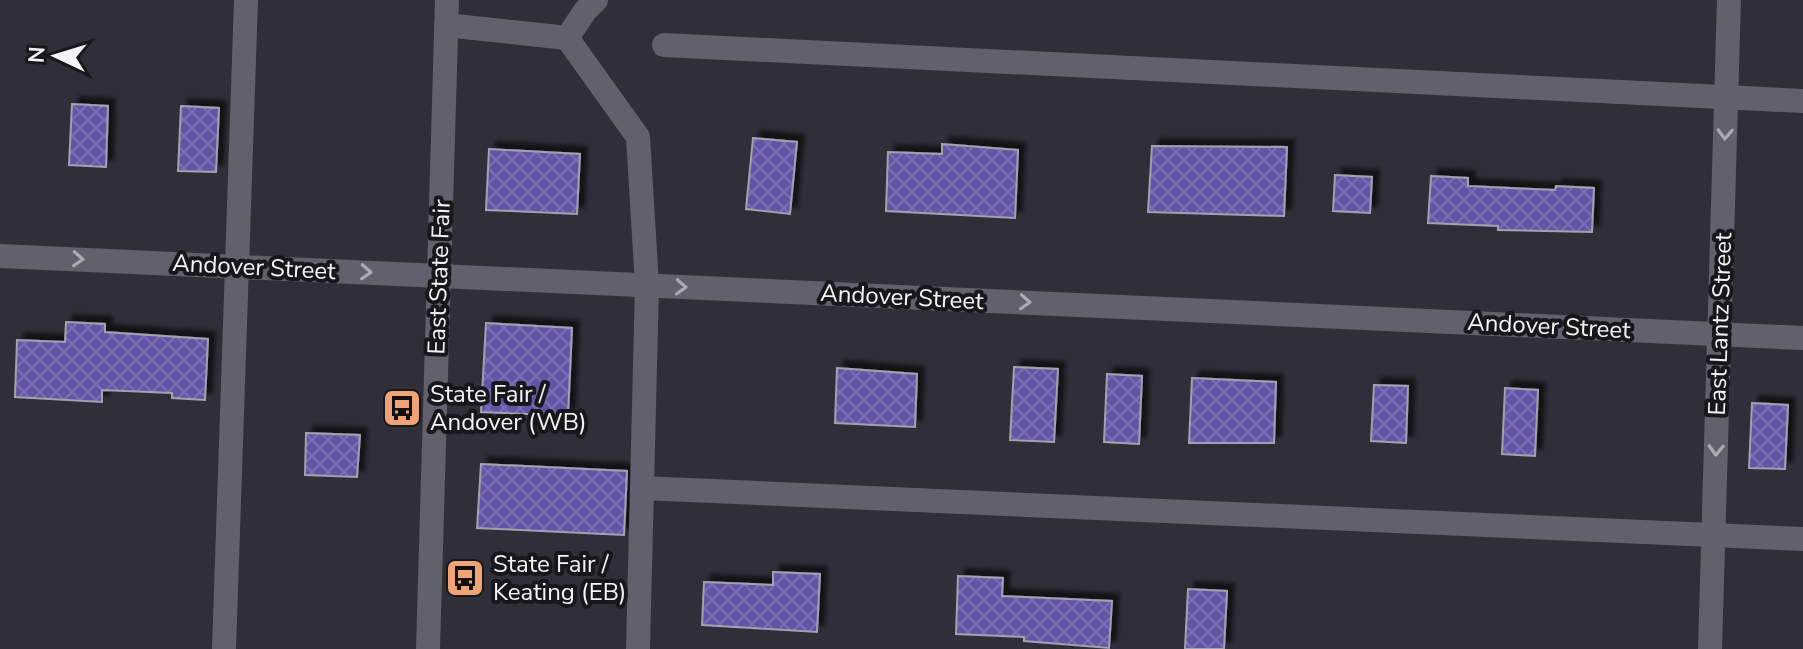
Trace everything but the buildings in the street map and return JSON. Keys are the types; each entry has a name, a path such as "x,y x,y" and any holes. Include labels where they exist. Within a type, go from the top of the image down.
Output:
{"street":[{"path":"224,649 246,0"},
{"name":"East State Fair","path":"428,649 447,0"},
{"path":"567,38 596,0"},
{"name":"East Lantz Street","path":"1710,649 1729,0"},
{"path":"446,25 567,38 638,137 647,285 638,649"},
{"path":"664,45 1803,101"},
{"name":"Andover Street","path":"0,256 1803,338"},
{"path":"642,488 1803,539"}],"place":[{"name":"State Fair / Andover (WB)","path":"402,408"},
{"name":"State Fair / Keating (EB)","path":"465,578"}]}
